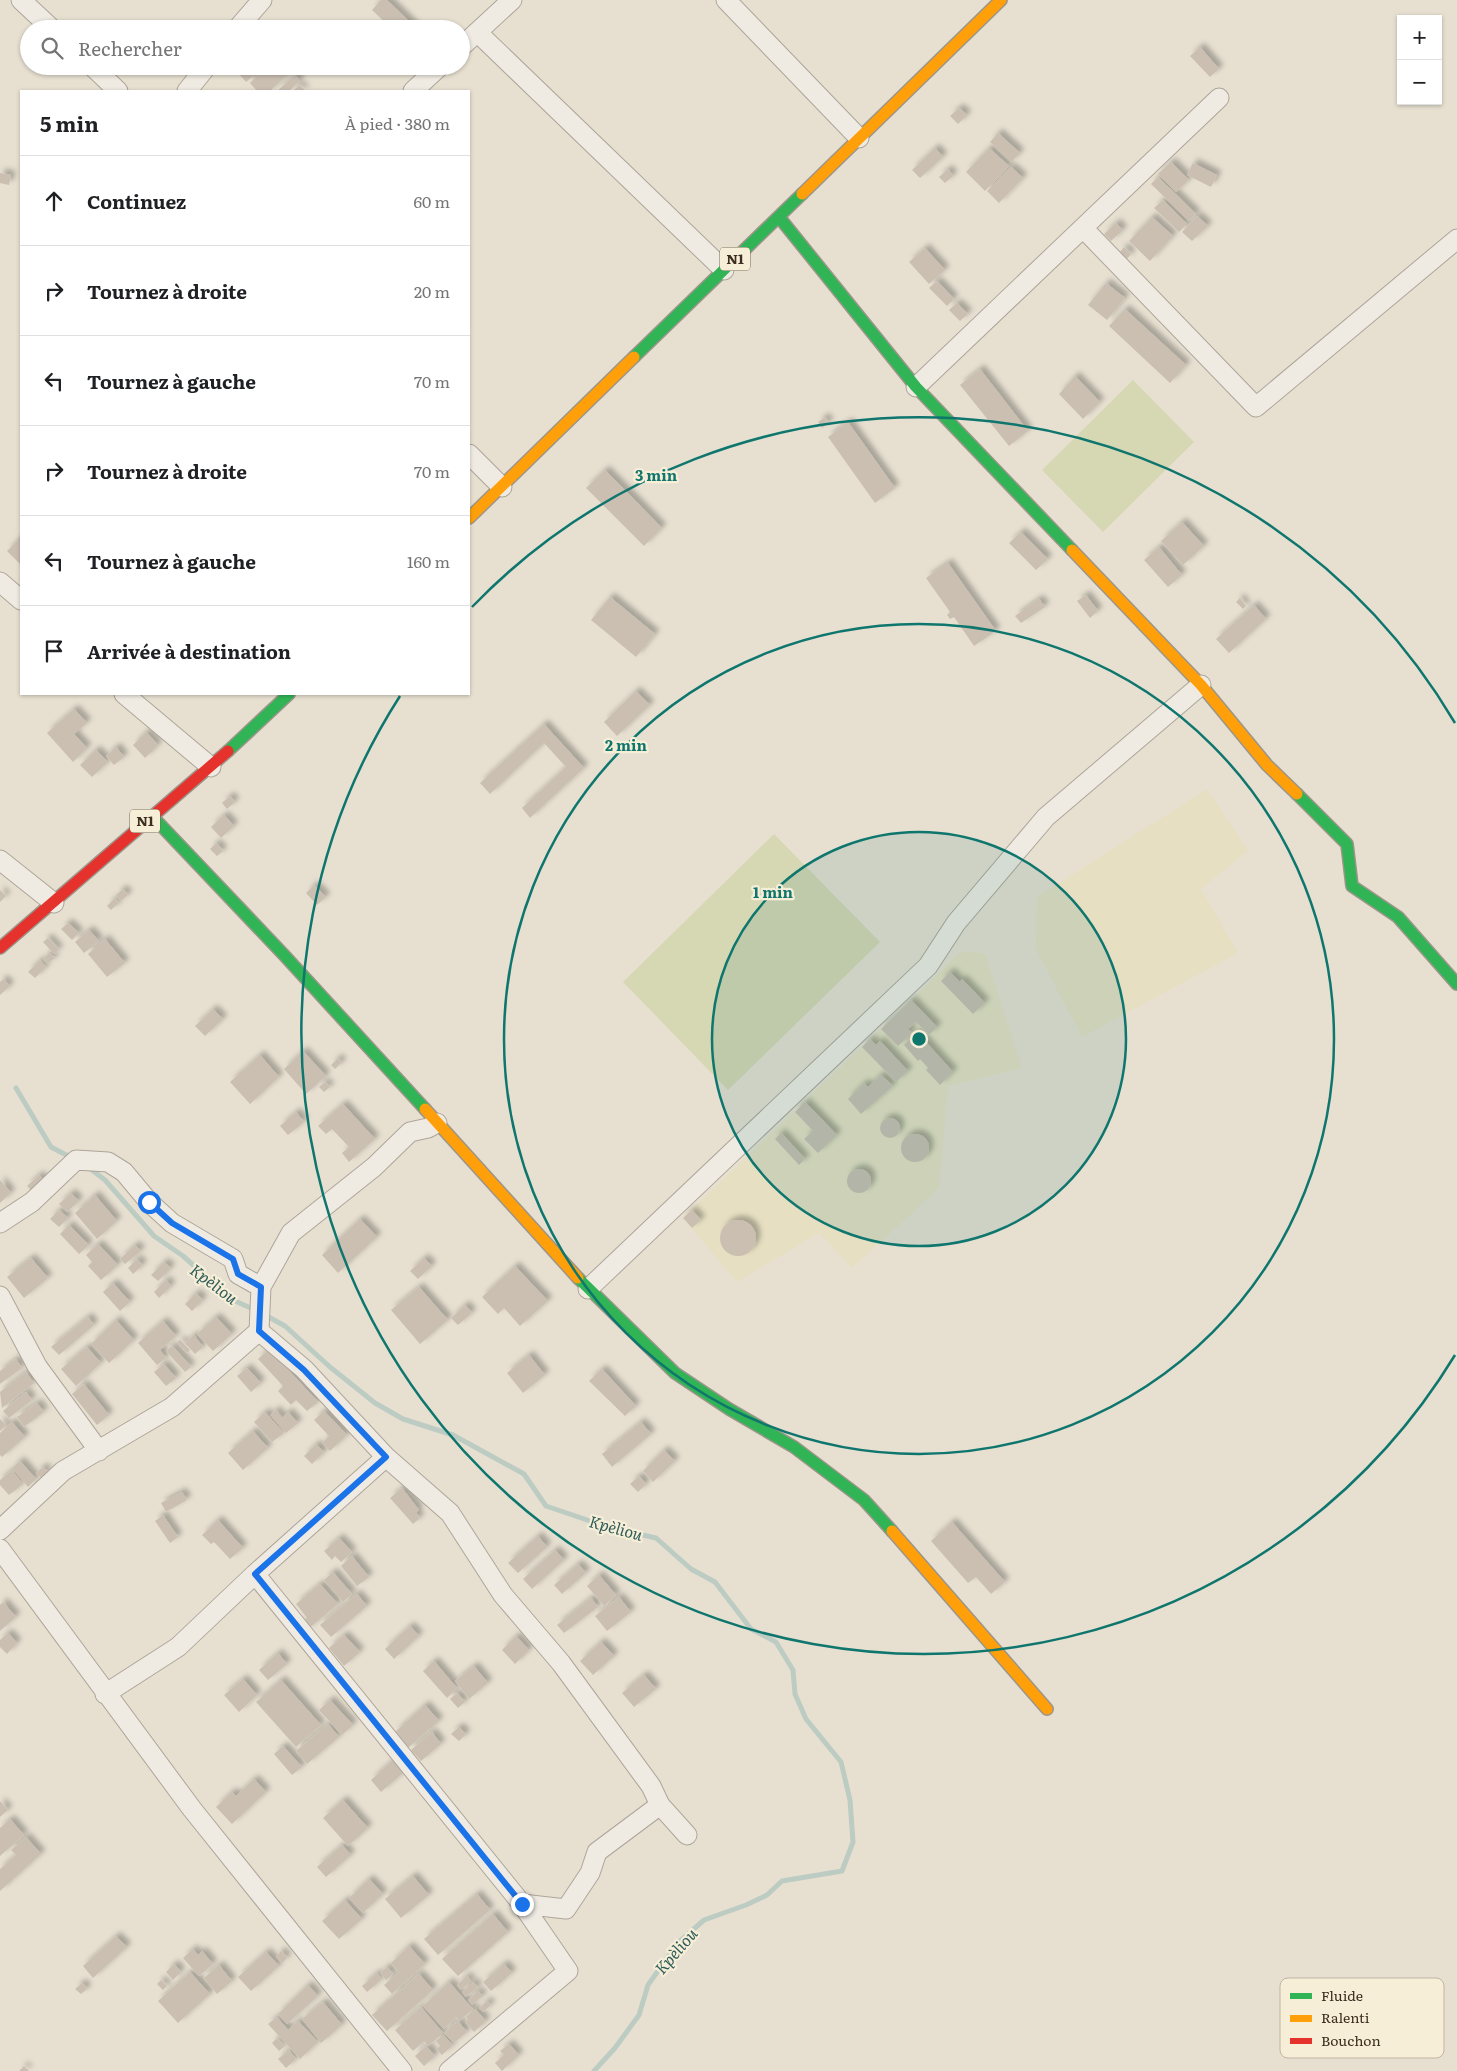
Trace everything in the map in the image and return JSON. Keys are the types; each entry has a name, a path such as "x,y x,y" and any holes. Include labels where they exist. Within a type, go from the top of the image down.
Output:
{"main road":[{"name":"N1","path":"470,517 859,138 989,4"},
{"path":"779,217 916,387 1201,685 1267,765 1347,844 1352,886 1398,917 1457,984"},
{"name":"N1","path":"0,948 152,816 211,768 288,695"},
{"path":"152,816 284,955 588,1289 676,1373 729,1409 794,1447 864,1500 947,1592 1047,1709"}],"street":[{"path":"21,0 42,20"},
{"path":"245,20 262,0"},
{"path":"470,39 512,0"},
{"path":"726,0 859,138"},
{"path":"477,32 724,270"},
{"path":"101,75 117,90"},
{"path":"189,90 200,75"},
{"path":"414,90 430,75"},
{"path":"916,387 1219,98"},
{"path":"1083,228 1256,407 1457,239"},
{"path":"470,455 502,487"},
{"path":"0,582 20,599"},
{"path":"588,1289 928,966 956,923 1046,817 1201,685"},
{"path":"125,695 211,768"},
{"path":"0,860 54,903"},
{"path":"0,1530 63,1471 172,1407 259,1327 260,1294 291,1233 374,1167 410,1132 428,1128 437,1123"},
{"path":"0,1223 32,1202 76,1160 108,1162 124,1172 149,1202 172,1223 233,1259 238,1274 260,1294"},
{"path":"0,1296 37,1366 100,1451"},
{"path":"259,1327 304,1370 386,1457 450,1513 503,1595 562,1663 651,1786 660,1805 687,1835"},
{"path":"106,1694 178,1647 255,1574 386,1457"},
{"path":"0,1549 192,1809 402,2071"},
{"path":"255,1574 522,1904 568,1971 449,2071"},
{"path":"522,1904 566,1909 590,1873 597,1852 660,1805"}],"shaded area":[{"path":"1207,789 1248,851 1201,889 1238,953 1082,1037 1036,949 1037,897"},
{"path":"962,951 985,954 1022,1068 948,1086 939,1188 852,1268 819,1233 737,1282 683,1218"}],"green space":[{"path":"1133,380 1194,442 1103,532 1042,470"},
{"path":"774,834 880,942 728,1090 623,982"}],"building":[{"path":"381,0 387,0 408,20 383,20 372,10"},
{"path":"1200,47 1219,69 1210,77 1190,56"},
{"path":"240,75 252,75 253,76 246,82"},
{"path":"258,75 283,75 285,77 271,90 256,90 250,83"},
{"path":"295,75 300,81 290,90 278,90"},
{"path":"299,85 305,90 294,90"},
{"path":"959,108 967,115 958,124 950,116"},
{"path":"998,133 1020,153 1011,162 990,142"},
{"path":"935,148 943,157 920,178 912,170"},
{"path":"989,148 1009,166 985,191 966,172"},
{"path":"1171,162 1189,180 1176,192 1158,174"},
{"path":"1193,163 1217,175 1211,187 1187,175"},
{"path":"1011,167 1023,178 999,203 987,191"},
{"path":"948,169 953,176 945,183 939,177"},
{"path":"0,173 11,175 9,185 0,183"},
{"path":"1158,177 1196,214 1189,221 1151,184"},
{"path":"1163,200 1187,224 1179,232 1154,208"},
{"path":"1197,216 1208,226 1192,241 1182,232"},
{"path":"1152,217 1173,236 1150,261 1129,241"},
{"path":"1116,223 1123,230 1111,241 1104,234"},
{"path":"1124,247 1131,254 1127,259 1120,252"},
{"path":"925,248 945,270 929,284 909,262"},
{"path":"937,281 954,299 947,306 929,288"},
{"path":"1106,283 1125,298 1107,320 1088,305"},
{"path":"957,303 968,314 960,321 949,310"},
{"path":"1125,309 1186,365 1170,383 1109,326"},
{"path":"980,369 1028,431 1009,446 960,385"},
{"path":"1075,376 1100,402 1083,419 1059,394"},
{"path":"825,417 829,423 822,428 818,422"},
{"path":"848,422 895,488 875,503 828,437"},
{"path":"605,470 662,528 644,546 586,488"},
{"path":"1182,522 1204,546 1183,565 1161,541"},
{"path":"1021,532 1048,559 1036,570 1009,543"},
{"path":"18,540 20,542 20,564 7,551"},
{"path":"1159,547 1182,575 1168,587 1144,560"},
{"path":"948,563 996,631 974,646 954,617 950,619 947,615 950,612 926,578"},
{"path":"1086,595 1098,611 1090,618 1077,601"},
{"path":"610,597 655,634 636,657 591,620"},
{"path":"1240,598 1246,606 1243,609 1236,602"},
{"path":"1039,599 1045,607 1021,623 1015,616"},
{"path":"1254,605 1266,619 1229,653 1216,639"},
{"path":"636,691 650,705 617,736 604,722"},
{"path":"74,709 87,723 74,734 87,748 73,762 47,733"},
{"path":"544,724 584,768 530,818 522,808 566,767 544,743 490,794 480,783"},
{"path":"146,732 158,745 145,758 133,745"},
{"path":"116,747 124,757 114,765 106,756"},
{"path":"96,750 108,762 92,777 80,765"},
{"path":"230,796 235,802 227,809 222,803"},
{"path":"224,815 234,826 221,838 211,827"},
{"path":"216,843 223,851 217,856 210,849"},
{"path":"314,885 326,897 317,905 306,893"},
{"path":"123,889 128,895 121,901 116,895"},
{"path":"0,890 6,896 0,902"},
{"path":"115,898 119,903 111,910 107,906"},
{"path":"68,923 79,933 72,940 61,929"},
{"path":"89,930 99,941 84,953 75,942"},
{"path":"48,938 59,950 54,954 43,942"},
{"path":"105,939 125,963 107,977 88,954"},
{"path":"49,953 55,958 47,964 43,959"},
{"path":"40,960 46,967 35,978 28,972"},
{"path":"950,972 960,982 962,979 985,1003 973,1014 941,981"},
{"path":"3,979 10,986 0,995 0,982"},
{"path":"911,1000 937,1027 929,1035 916,1022 908,1029 912,1033 898,1046 881,1029"},
{"path":"213,1009 223,1019 205,1036 195,1026"},
{"path":"917,1032 953,1072 940,1085 926,1070 928,1068 920,1059 918,1061 904,1045"},
{"path":"870,1039 876,1045 880,1041 908,1071 896,1082 862,1047"},
{"path":"303,1051 326,1076 306,1094 284,1069"},
{"path":"260,1055 279,1077 250,1104 230,1082"},
{"path":"338,1058 342,1062 335,1069 331,1065"},
{"path":"881,1075 893,1086 861,1114 848,1099 864,1083 868,1087"},
{"path":"325,1082 330,1087 324,1092 319,1087"},
{"path":"805,1102 837,1135 818,1153 804,1139 813,1131 795,1112"},
{"path":"343,1104 375,1139 349,1162 342,1153 349,1147 332,1129 326,1134 318,1126"},
{"path":"296,1112 304,1122 288,1135 280,1126"},
{"path":"890,1118 897,1121 900,1128 897,1135 890,1138 883,1135 880,1128 883,1121"},
{"path":"781,1133 805,1159 799,1165 775,1139"},
{"path":"915,1134 925,1138 929,1148 925,1158 915,1162 905,1158 901,1148 905,1138"},
{"path":"859,1169 868,1172 871,1181 868,1190 859,1193 850,1190 847,1181 850,1172"},
{"path":"39,1175 45,1181 33,1192 27,1186"},
{"path":"0,1180 11,1193 0,1203"},
{"path":"71,1193 79,1201 67,1212 59,1204"},
{"path":"95,1195 117,1221 97,1239 75,1213"},
{"path":"59,1210 68,1218 59,1227 50,1219"},
{"path":"692,1210 701,1220 692,1228 683,1218"},
{"path":"360,1219 377,1237 338,1273 322,1255"},
{"path":"738,1220 745,1221 751,1225 755,1231 755,1245 751,1251 745,1255 738,1256 731,1255 725,1251 721,1245 720,1238 721,1231 725,1225 731,1221"},
{"path":"69,1225 89,1245 79,1254 60,1234"},
{"path":"98,1244 118,1265 101,1280 88,1266 92,1262 86,1255"},
{"path":"135,1245 141,1251 125,1264 120,1259"},
{"path":"31,1258 48,1278 24,1298 7,1277"},
{"path":"424,1258 432,1266 418,1279 410,1271"},
{"path":"137,1259 143,1265 133,1274 128,1268"},
{"path":"164,1262 171,1268 158,1281 151,1275"},
{"path":"515,1266 548,1301 520,1326 504,1308 498,1314 482,1297"},
{"path":"166,1280 171,1286 159,1298 154,1292"},
{"path":"113,1283 130,1302 120,1311 103,1292"},
{"path":"419,1287 448,1320 420,1344 391,1310"},
{"path":"196,1293 203,1300 192,1311 185,1304"},
{"path":"465,1305 472,1313 458,1325 451,1318"},
{"path":"88,1317 94,1325 59,1355 51,1347"},
{"path":"216,1317 232,1334 213,1351 197,1334"},
{"path":"116,1320 134,1340 109,1363 91,1344"},
{"path":"163,1321 176,1336 160,1350 166,1358 157,1365 138,1343"},
{"path":"194,1335 203,1347 195,1354 185,1343"},
{"path":"180,1340 190,1350 187,1353 177,1342"},
{"path":"172,1346 191,1367 185,1372 166,1351"},
{"path":"87,1347 101,1363 76,1386 61,1369"},
{"path":"269,1349 318,1402 307,1411 296,1400 291,1405 278,1391 283,1386 258,1359"},
{"path":"529,1355 545,1375 523,1393 507,1373"},
{"path":"16,1359 22,1368 0,1384 0,1371"},
{"path":"164,1364 176,1378 166,1386 154,1372"},
{"path":"247,1368 261,1383 251,1392 237,1376"},
{"path":"602,1369 636,1406 625,1416 589,1381"},
{"path":"26,1372 34,1383 2,1408 0,1392"},
{"path":"84,1384 109,1415 97,1425 72,1394"},
{"path":"26,1392 32,1400 9,1418 3,1411"},
{"path":"37,1403 44,1412 24,1427 17,1417"},
{"path":"276,1410 282,1418 288,1412 298,1423 286,1433 270,1415"},
{"path":"324,1411 347,1435 330,1451 322,1443 329,1436 314,1420"},
{"path":"265,1412 284,1433 272,1442 254,1422"},
{"path":"0,1419 6,1425 0,1431"},
{"path":"12,1422 25,1437 2,1457 0,1455 0,1433"},
{"path":"641,1422 651,1434 612,1467 602,1454"},
{"path":"253,1431 268,1448 243,1470 228,1453"},
{"path":"316,1444 324,1452 312,1464 304,1456"},
{"path":"664,1450 675,1461 653,1482 643,1471"},
{"path":"20,1461 36,1479 28,1487 12,1468"},
{"path":"43,1467 48,1472 41,1478 36,1473"},
{"path":"12,1470 23,1484 9,1495 0,1485 0,1480"},
{"path":"639,1476 646,1484 638,1492 630,1484"},
{"path":"402,1488 419,1510 416,1513 420,1518 413,1524 390,1498"},
{"path":"182,1492 187,1500 166,1512 161,1503"},
{"path":"163,1515 178,1537 170,1543 155,1521"},
{"path":"218,1520 243,1548 230,1559 214,1542 211,1544 202,1535"},
{"path":"952,1522 1005,1582 991,1594 976,1577 968,1583 931,1541"},
{"path":"538,1536 547,1547 518,1573 508,1563"},
{"path":"339,1538 352,1552 341,1562 335,1556 332,1560 324,1551"},
{"path":"555,1550 564,1560 532,1589 523,1579"},
{"path":"352,1556 369,1577 357,1586 341,1566"},
{"path":"578,1564 586,1573 562,1594 554,1585"},
{"path":"333,1572 352,1594 343,1602 324,1580"},
{"path":"599,1575 616,1595 604,1606 587,1586"},
{"path":"320,1584 338,1604 307,1630 301,1623 307,1618 296,1604"},
{"path":"357,1594 367,1606 331,1637 320,1625"},
{"path":"619,1597 631,1612 607,1631 595,1616"},
{"path":"591,1598 598,1607 564,1633 557,1625"},
{"path":"3,1602 16,1617 0,1631 0,1605"},
{"path":"410,1626 419,1636 394,1659 385,1649"},
{"path":"8,1633 17,1643 7,1654 0,1647 0,1640"},
{"path":"344,1635 360,1652 344,1666 329,1648"},
{"path":"516,1636 529,1650 515,1664 502,1650"},
{"path":"601,1642 614,1656 593,1675 580,1661"},
{"path":"278,1653 287,1664 268,1680 259,1670"},
{"path":"434,1661 457,1688 447,1698 423,1671"},
{"path":"474,1666 488,1683 469,1699 455,1681"},
{"path":"644,1675 656,1689 634,1707 622,1693"},
{"path":"243,1679 257,1695 239,1712 224,1695"},
{"path":"281,1680 321,1725 296,1747 256,1702"},
{"path":"457,1693 465,1702 458,1708 450,1699"},
{"path":"330,1700 353,1725 342,1735 319,1710"},
{"path":"425,1705 439,1721 408,1748 395,1732"},
{"path":"328,1724 339,1737 307,1764 296,1751"},
{"path":"459,1727 466,1734 459,1741 451,1734"},
{"path":"432,1732 441,1744 421,1761 411,1750"},
{"path":"283,1746 302,1767 292,1775 274,1754"},
{"path":"392,1761 403,1773 381,1792 371,1780"},
{"path":"254,1779 266,1792 232,1824 216,1807 232,1792 236,1796"},
{"path":"343,1800 368,1828 348,1846 323,1818"},
{"path":"0,1801 8,1810 0,1817"},
{"path":"10,1819 24,1835 0,1856 0,1828"},
{"path":"26,1837 41,1854 0,1891 0,1869 16,1855 11,1850"},
{"path":"342,1845 351,1855 326,1877 317,1867"},
{"path":"413,1876 429,1895 401,1918 385,1899"},
{"path":"369,1879 383,1894 363,1913 349,1898"},
{"path":"477,1894 490,1910 438,1955 424,1939"},
{"path":"345,1900 362,1919 339,1939 322,1921"},
{"path":"493,1914 508,1932 458,1976 442,1959"},
{"path":"116,1936 127,1947 93,1978 83,1966"},
{"path":"409,1946 425,1964 392,1994 384,1985 399,1972 391,1963"},
{"path":"193,1949 198,1955 202,1951 213,1964 199,1976 183,1958"},
{"path":"281,1951 287,1958 282,1963 276,1957"},
{"path":"266,1952 279,1966 251,1991 238,1977"},
{"path":"174,1964 181,1972 173,1980 166,1972"},
{"path":"504,1964 512,1973 491,1991 483,1982"},
{"path":"219,1965 232,1981 217,1994 204,1978"},
{"path":"387,1967 393,1974 386,1980 380,1973"},
{"path":"190,1972 210,1994 178,2023 158,2001"},
{"path":"377,1973 382,1979 367,1992 362,1986"},
{"path":"419,1974 433,1990 387,2031 372,2015"},
{"path":"467,1976 471,1981 461,1990 457,1985"},
{"path":"161,1980 167,1986 163,1990 157,1984"},
{"path":"449,1982 473,2009 459,2021 456,2017 444,2029 423,2006"},
{"path":"473,1982 478,1987 466,1997 462,1992"},
{"path":"82,1983 87,1989 81,1994 75,1989"},
{"path":"308,1985 318,1996 287,2024 278,2014"},
{"path":"478,1991 483,1996 472,2005 468,2000"},
{"path":"487,2001 491,2005 483,2012 479,2008"},
{"path":"323,2002 342,2025 321,2043 302,2019"},
{"path":"421,2007 443,2033 428,2046 424,2041 413,2051 395,2030"},
{"path":"475,2009 486,2021 474,2032 465,2022 468,2019 466,2017"},
{"path":"277,2017 288,2030 298,2021 318,2042 300,2059 268,2024"},
{"path":"458,2021 467,2032 454,2043 444,2033"},
{"path":"443,2035 453,2045 442,2055 436,2049 440,2046 436,2041"},
{"path":"277,2038 285,2046 279,2051 272,2043"},
{"path":"509,2044 519,2055 502,2071 495,2063 504,2055 500,2051"},
{"path":"426,2046 435,2056 424,2066 415,2056"},
{"path":"289,2050 296,2059 286,2068 278,2059"},
{"path":"24,2066 29,2071 19,2071"}],"waterway":[{"name":"Kpèliou","path":"16,1088 51,1147 72,1158"},
{"name":"Kpèliou","path":"88,1167 105,1180 154,1236 183,1256 233,1300 255,1310"},
{"name":"Kpèliou","path":"265,1315 285,1326 330,1367 375,1403 403,1419 453,1435 524,1474 546,1506 608,1527 656,1538 691,1569 715,1582 751,1629 776,1642 793,1670 795,1694 806,1719 841,1762 850,1800 853,1842 842,1871 782,1881 767,1895 746,1905 704,1920 679,1942 667,1958 648,1985 639,2015 615,2048 594,2071"}],"traffic: fast":[{"path":"634,357 802,194"},
{"path":"779,217 916,387 1072,550"},
{"path":"228,751 288,695"},
{"path":"1297,794 1347,844 1352,886 1398,917 1457,984"},
{"path":"152,816 284,955 425,1109"},
{"path":"578,1278 675,1373 729,1409 794,1447 864,1500 892,1531"}],"traffic: slow":[{"path":"802,194 1001,0"},
{"path":"470,517 634,357"},
{"path":"1072,550 1201,685 1267,765 1297,794"},
{"path":"425,1109 578,1278"},
{"path":"892,1531 1047,1709"}],"traffic: jam":[{"path":"0,948 228,751"}],"route":[{"path":"149,1202 172,1223 233,1259 238,1274 261,1287 259,1331 304,1370 386,1457 255,1574 522,1904"}]}
